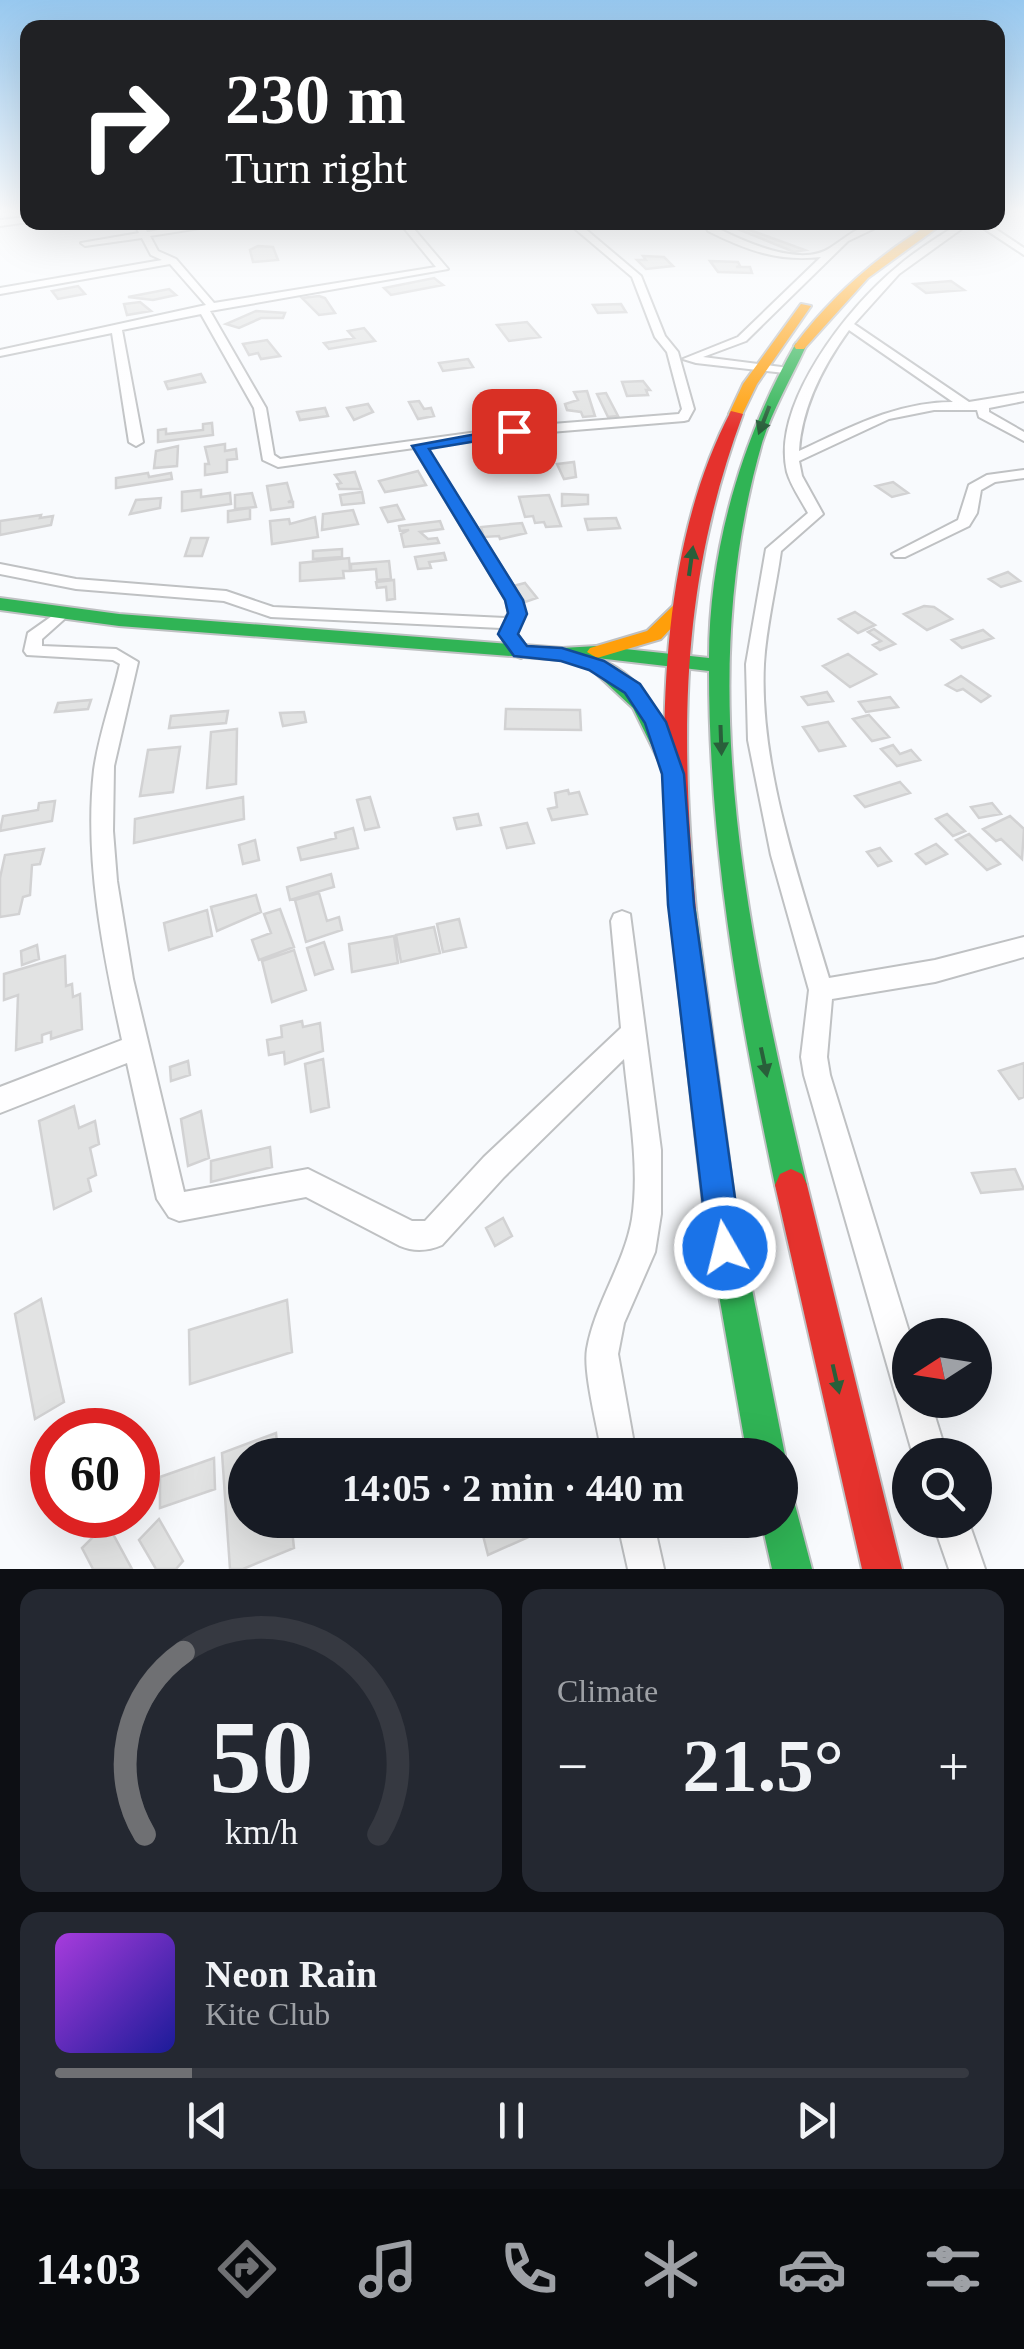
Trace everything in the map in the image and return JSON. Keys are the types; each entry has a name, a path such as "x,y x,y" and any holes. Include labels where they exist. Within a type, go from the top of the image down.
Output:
{"main road":[{"path":"763,1438 722,1228 681,905 673,774 677,668 684,605 708,476 758,366 794,318 828,283"},
{"path":"855,283 811,331 785,370 759,432 726,574 719,674 728,864 750,996 882,1569"},
{"path":"0,604 62,614 562,654 719,674"},
{"path":"597,659 654,635 684,605"},
{"path":"597,659 633,688 651,710 673,774"},
{"path":"785,1538 792,1569"}],"street":[{"path":"0,291 45,283"},
{"path":"190,283 208,308 260,408 272,462 308,461 514,431 684,417 688,409 674,358 660,337 639,283"},
{"path":"0,352 208,308 357,283"},
{"path":"689,359 742,340 799,283"},
{"path":"886,283 832,347 801,404 792,460 795,476 816,514 774,548 755,664 758,740 782,855 821,990 814,1057 817,1076 892,1327"},
{"path":"850,325 966,406"},
{"path":"117,330 136,442"},
{"path":"674,358 785,370"},
{"path":"792,460 885,416 934,406 983,406 1024,397"},
{"path":"983,406 983,414 1024,437"},
{"path":"420,446 514,600 518,614 510,623 508,634 521,652"},
{"path":"900,554 964,523 970,513 974,488 981,482 1024,474"},
{"path":"0,568 76,584 226,596 270,612 510,623"},
{"path":"62,614 34,637 32,651 116,655 129,662 110,725 102,781 110,907 165,1174 172,1199 179,1207 308,1183 419,1238 442,1227 494,1167 632,1034"},
{"path":"616,1438 602,1354 609,1322 633,1272 647,1214 647,1150 622,921"},
{"path":"821,990 935,970 1024,947"},
{"path":"0,1100 138,1046"},
{"path":"639,1538 646,1569"},
{"path":"956,1538 967,1569"}],"building":[{"path":"408,283 443,285 391,295 384,288"},
{"path":"954,283 964,290 926,293 914,284"},
{"path":"78,286 85,294 58,299 52,291"},
{"path":"169,289 176,295 153,300 128,297"},
{"path":"319,296 335,313 319,315 302,298"},
{"path":"140,302 151,311 127,315 124,304"},
{"path":"621,304 626,312 598,313 593,305"},
{"path":"256,311 285,313 283,318 261,318 239,328 226,324"},
{"path":"527,322 540,337 509,341 497,325"},
{"path":"364,328 375,341 329,349 324,343 354,338 348,331"},
{"path":"267,340 280,356 261,359 258,353 249,355 243,344"},
{"path":"468,359 473,367 443,371 439,363"},
{"path":"201,374 205,382 168,389 165,382"},
{"path":"643,381 650,390 646,390 648,395 627,396 622,382"},
{"path":"587,391 595,416 583,417 581,412 567,410 565,404 578,400 574,392"},
{"path":"606,393 618,416 608,417 597,394"},
{"path":"419,401 424,409 431,408 434,416 418,419 409,402"},
{"path":"368,404 373,412 354,420 347,408"},
{"path":"325,408 328,416 300,420 297,412"},
{"path":"212,423 213,435 158,442 158,430 166,429 166,434 203,430 203,424"},
{"path":"519,438 517,446 494,449 490,441"},
{"path":"225,444 225,451 236,449 237,459 227,460 227,472 205,475 205,464 209,464 205,447"},
{"path":"178,446 177,466 154,468 156,451"},
{"path":"574,462 576,477 564,479 557,464"},
{"path":"418,471 426,485 385,492 379,481"},
{"path":"355,472 361,489 339,489 337,484 341,483 335,475"},
{"path":"148,473 149,477 171,473 172,479 116,488 116,478"},
{"path":"893,482 908,493 892,497 876,486"},
{"path":"287,483 292,500 288,502 293,502 293,507 271,510 267,486"},
{"path":"201,490 201,497 230,493 231,504 182,511 182,492"},
{"path":"362,492 364,503 342,505 340,495"},
{"path":"252,493 256,507 235,509 235,495"},
{"path":"562,494 588,495 588,504 562,506"},
{"path":"549,495 561,526 546,527 544,522 535,523 533,516 525,517 519,497"},
{"path":"161,498 160,508 130,514 136,500"},
{"path":"397,505 404,519 388,522 381,508"},
{"path":"250,508 250,519 228,522 228,511"},
{"path":"353,510 358,524 322,530 323,514"},
{"path":"41,515 40,518 53,516 51,525 0,535 0,521"},
{"path":"315,517 318,537 272,544 270,521 289,519 290,524"},
{"path":"616,518 620,528 588,530 585,519"},
{"path":"440,521 443,529 420,532 428,539 437,538 439,543 404,547 401,534 409,530 400,531 399,526"},
{"path":"522,523 526,533 500,539 484,537 481,527"},
{"path":"191,538 208,538 202,556 185,556"},
{"path":"342,549 342,557 313,559 313,551"},
{"path":"444,553 446,560 429,562 431,568 418,569 415,557"},
{"path":"349,558 350,571 343,571 344,578 300,581 300,563"},
{"path":"389,561 391,579 377,580 376,569 351,571 351,564"},
{"path":"1008,572 1020,581 1001,587 989,579"},
{"path":"394,580 395,599 387,600 386,587 377,588 376,582"},
{"path":"525,583 537,598 525,602 513,586"},
{"path":"924,606 934,607 952,619 927,630 904,614"},
{"path":"855,612 875,625 858,633 839,619"},
{"path":"874,629 895,644 880,650 873,645 881,641 868,632"},
{"path":"983,630 993,638 962,648 952,640"},
{"path":"848,654 876,674 850,687 823,666"},
{"path":"961,676 990,696 981,702 963,689 957,691 946,685"},
{"path":"827,692 833,701 808,705 802,697"},
{"path":"890,697 898,707 866,712 859,702"},
{"path":"91,700 88,709 55,712 58,703"},
{"path":"506,709 580,710 581,730 505,729"},
{"path":"228,711 226,723 169,728 171,716"},
{"path":"304,712 306,722 283,726 280,713"},
{"path":"869,715 889,737 872,741 853,719"},
{"path":"828,722 845,746 819,751 803,727"},
{"path":"237,729 236,784 207,788 211,732"},
{"path":"893,745 900,754 911,750 920,760 897,766 881,749"},
{"path":"180,747 173,792 140,796 148,750"},
{"path":"900,782 910,793 865,807 855,796"},
{"path":"568,790 569,794 579,792 587,814 552,820 548,809 557,807 555,793"},
{"path":"243,797 244,819 134,843 135,819"},
{"path":"370,797 379,827 365,830 357,800"},
{"path":"55,801 52,821 0,831 3,816 38,810 39,803"},
{"path":"992,803 1001,814 979,818 971,807"},
{"path":"478,814 481,825 457,829 454,818"},
{"path":"947,814 965,831 953,836 936,819"},
{"path":"1010,816 1024,829 1022,859 1001,839 996,841 983,829"},
{"path":"527,823 534,843 507,848 501,828"},
{"path":"353,828 358,848 301,860 298,848 336,838 335,833"},
{"path":"969,834 1000,864 987,870 956,840"},
{"path":"255,840 259,860 243,864 239,845"},
{"path":"936,844 947,854 926,864 916,854"},
{"path":"880,848 891,861 878,866 867,852"},
{"path":"44,849 40,864 32,865 30,895 23,897 19,914 0,917 0,878 5,855"},
{"path":"331,874 334,887 290,900 287,887"},
{"path":"319,893 327,921 339,917 342,930 306,942 295,900"},
{"path":"256,895 261,912 217,931 211,907"},
{"path":"280,909 294,947 259,960 252,940 271,933 264,914"},
{"path":"207,910 212,936 169,950 164,923"},
{"path":"459,919 466,947 443,952 437,924"},
{"path":"434,927 440,953 401,962 396,935"},
{"path":"394,936 398,963 352,972 349,944"},
{"path":"324,942 333,969 315,975 307,948"},
{"path":"37,945 39,959 22,965 21,951"},
{"path":"294,950 306,990 272,1002 262,961"},
{"path":"65,956 66,986 72,984 73,997 80,994 82,1029 51,1039 51,1032 42,1035 42,1042 16,1050 18,995 4,1000 4,974"},
{"path":"302,1021 303,1027 320,1023 323,1051 285,1064 284,1052 269,1055 267,1040 282,1037 281,1026"},
{"path":"323,1059 329,1107 311,1112 305,1064"},
{"path":"188,1061 190,1075 171,1081 170,1067"},
{"path":"1024,1063 1024,1097 1019,1099 999,1071"},
{"path":"74,1106 79,1128 95,1121 99,1144 90,1148 96,1175 88,1179 91,1191 54,1209 39,1121"},
{"path":"201,1111 209,1158 188,1166 181,1119"},
{"path":"270,1147 272,1167 211,1182 211,1161"},
{"path":"1015,1169 1024,1189 981,1193 972,1173"},
{"path":"503,1218 512,1236 495,1246 486,1228"},
{"path":"41,1299 64,1402 54,1408 33,1408 15,1314"},
{"path":"287,1300 292,1352 190,1384 189,1330"},
{"path":"228,1451 228,1538 293,1538 294,1548 243,1569 230,1569 222,1453"},
{"path":"214,1458 215,1489 160,1508 160,1477"},
{"path":"160,1521 183,1561 176,1569 156,1569 139,1540 160,1538"},
{"path":"92,1538 115,1538 132,1569 93,1569 82,1548"},
{"path":"484,1538 526,1538 488,1555"}],"traffic: fast":[{"path":"791,1185 748,981 730,871 720,759 719,648 730,540 756,439 800,346"},
{"path":"0,604 119,620 562,654 597,652 719,666"},
{"path":"597,665 641,703 667,755"},
{"path":"683,910 719,1204 763,1438"},
{"path":"785,1538 792,1569"}],"traffic: slow":[{"path":"800,346 857,283"},
{"path":"736,414 750,384 805,306"},
{"path":"597,652 654,635 684,605"}],"traffic: jam":[{"path":"683,910 675,784 678,658 696,534 713,473 736,414"},
{"path":"791,1185 882,1569"}],"route":[{"path":"514,431 420,446 518,608 508,634 521,652 562,654 618,676 633,688 656,722 673,774 681,905 725,1248"}]}
